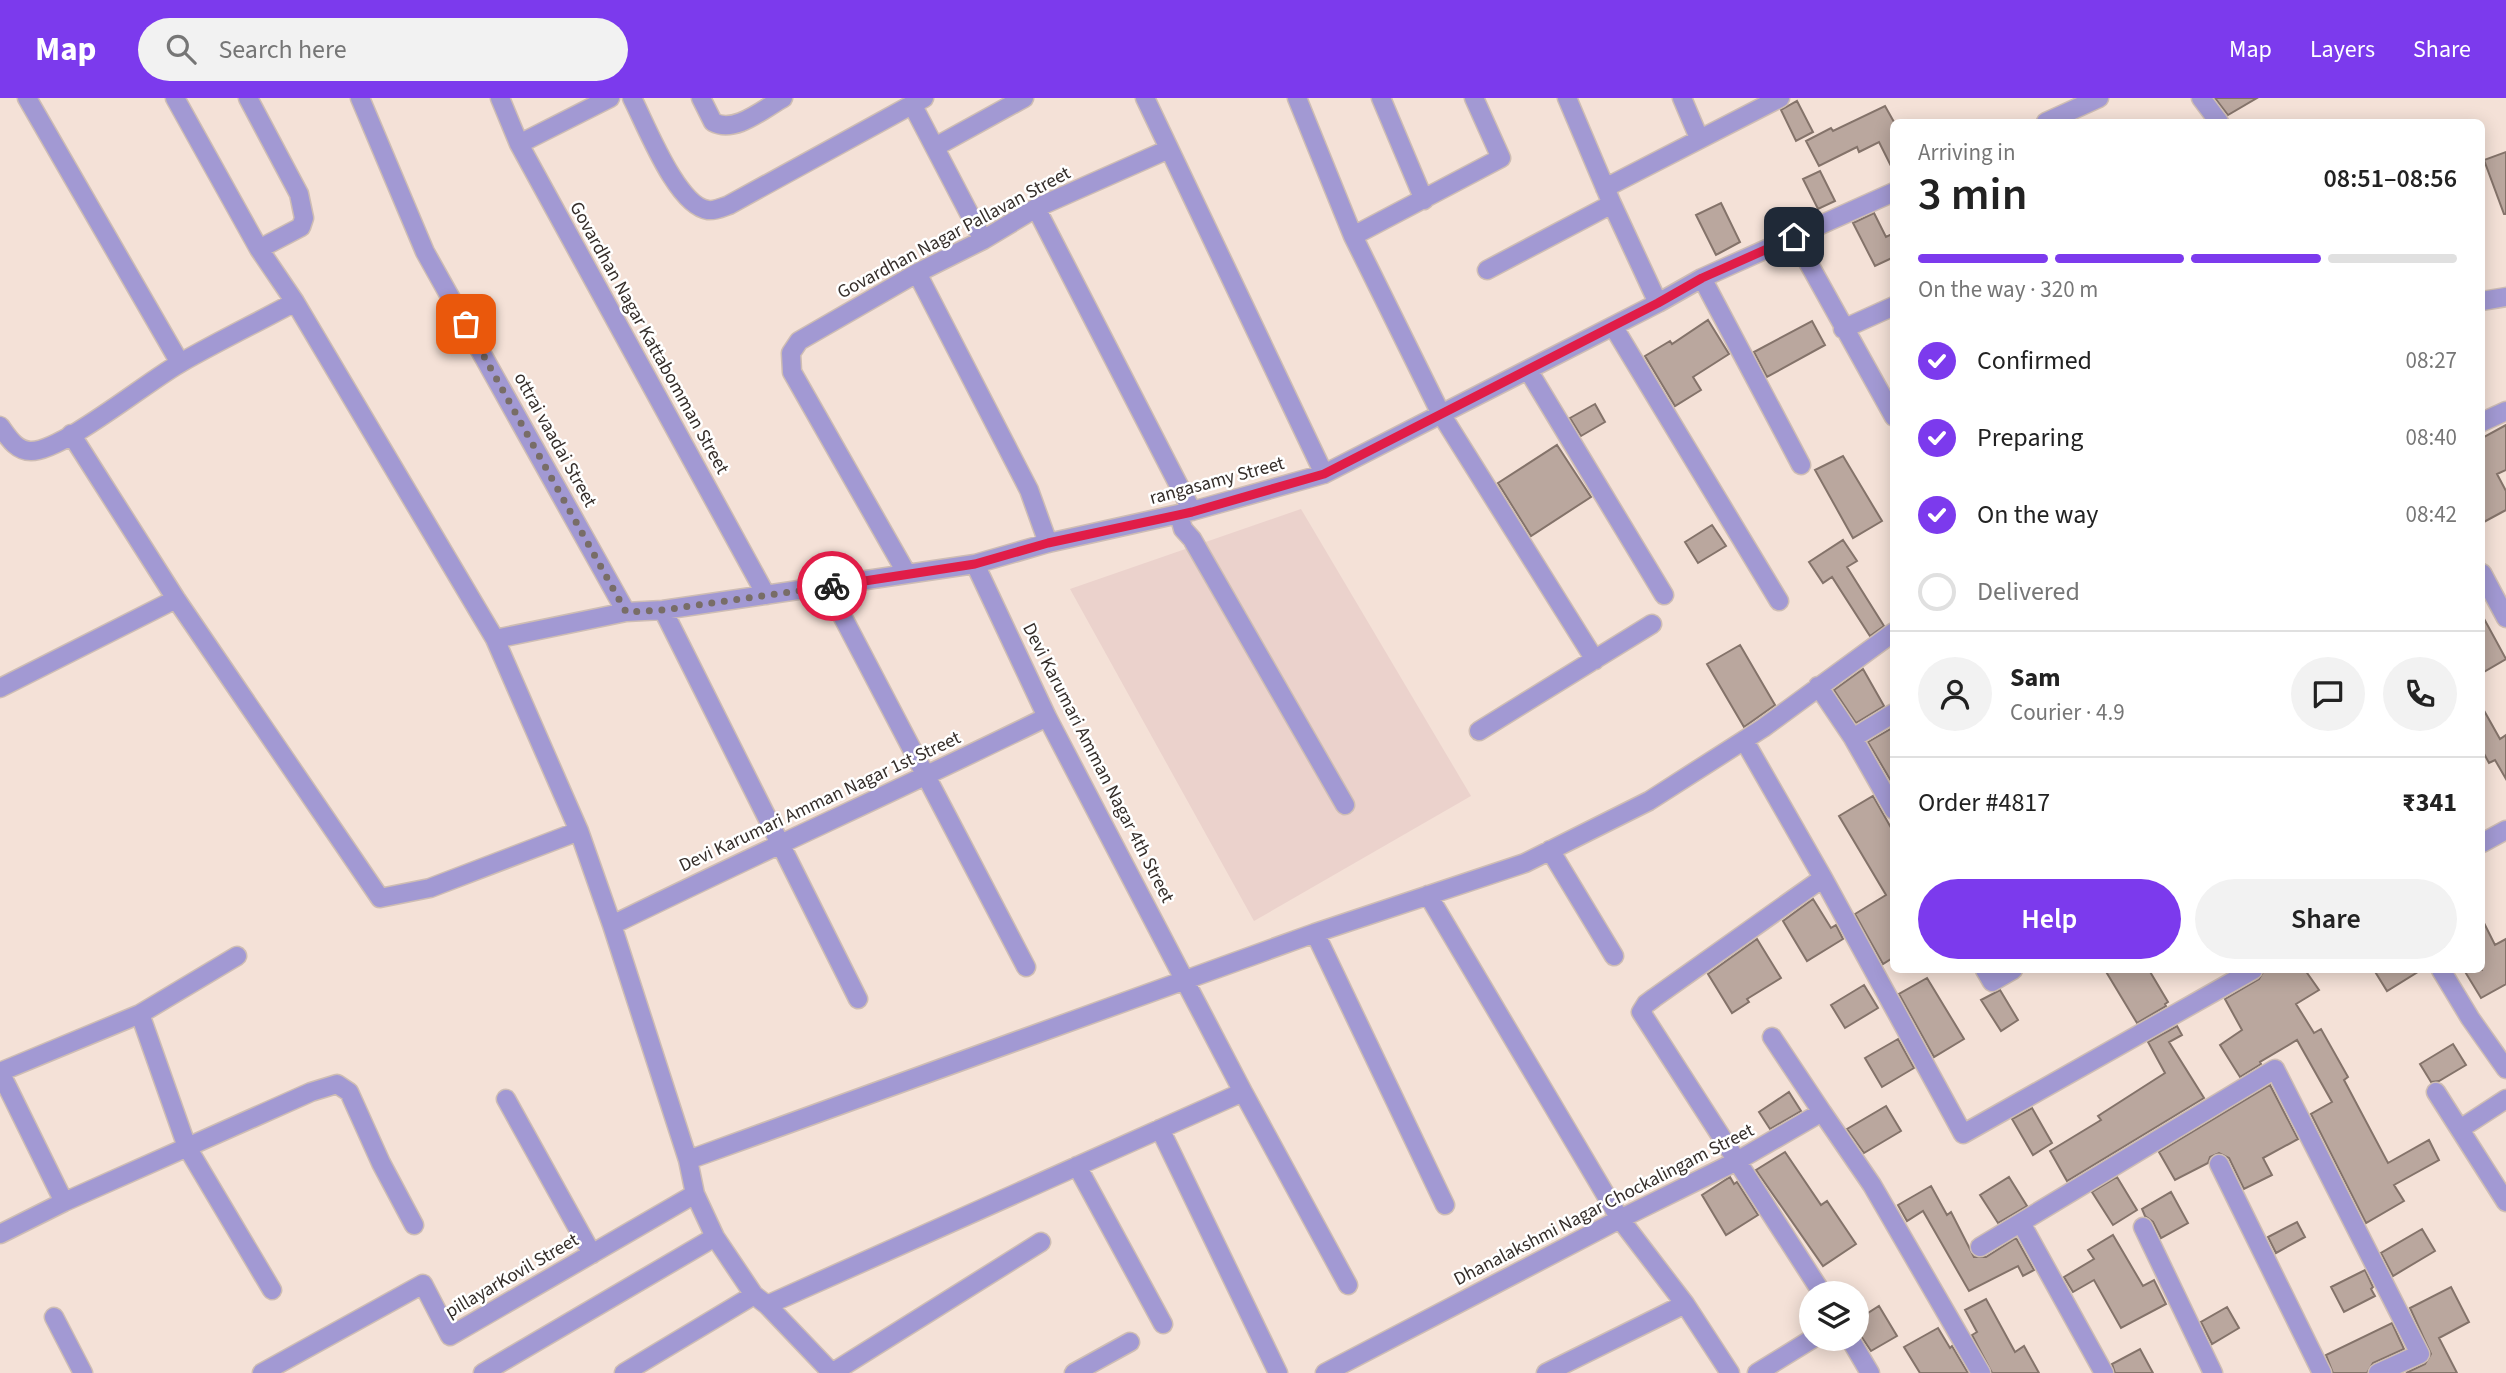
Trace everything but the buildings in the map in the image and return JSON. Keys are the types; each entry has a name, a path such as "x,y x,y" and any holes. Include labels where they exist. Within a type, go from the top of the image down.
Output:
{"street":[{"path":"27,98 180,363"},
{"path":"175,98 259,249 295,302 495,639 579,831 688,1160 695,1194 715,1237 761,1300 832,1373 1041,1242"},
{"path":"248,98 299,194 304,218 301,227 259,249"},
{"name":"ottrai vaadai Street","path":"360,98 425,252 626,612"},
{"name":"Govardhan Nagar Kattabomman Street","path":"500,98 519,144 766,595"},
{"path":"519,144 610,98"},
{"path":"632,98 677,186 695,206 710,211 729,205 918,101 935,147 983,240"},
{"path":"701,98 713,122 727,127 783,98"},
{"path":"935,147 1024,98"},
{"path":"1145,98 1324,474"},
{"path":"1297,98 1353,236 1441,414 1595,660"},
{"path":"1381,98 1424,200"},
{"path":"1353,236 1501,158 1474,98"},
{"path":"1567,98 1658,303"},
{"path":"1682,98 1699,138"},
{"path":"1487,270 1699,138 1780,98"},
{"path":"2053,119 2099,98"},
{"path":"2201,98 2216,119"},
{"name":"Govardhan Nagar Pallavan Street","path":"906,574 792,372 791,353 799,341 1036,208 1169,149"},
{"name":"rangasamy Street","path":"495,639 626,612 663,610 975,564 1048,543 1185,513 1324,474 1614,326 1702,278 1890,194"},
{"path":"1036,208 1185,513 1182,529 1192,539 1345,805"},
{"path":"1794,237 1890,410"},
{"path":"917,273 1029,490 1048,543"},
{"path":"1702,278 1801,466"},
{"path":"2485,301 2506,297"},
{"path":"0,426 18,449 41,450 71,435 180,363 295,302"},
{"path":"1843,329 1890,308"},
{"path":"1614,326 1779,601"},
{"path":"1528,370 1664,594"},
{"path":"2485,421 2506,411"},
{"path":"71,435 176,599 380,898 430,888 579,831"},
{"name":"Devi Karumari Amman Nagar 4th Street","path":"975,564 1047,717 1348,1285"},
{"path":"2485,579 2506,618"},
{"path":"827,587 1026,967"},
{"path":"0,688 176,599"},
{"path":"663,610 858,999"},
{"path":"1479,731 1653,624"},
{"path":"688,1160 1315,933 1525,863 1648,801 1744,740 1890,635"},
{"path":"1818,686 1853,738 1890,803"},
{"path":"1853,738 1890,715"},
{"name":"Devi Karumari Amman Nagar 1st Street","path":"612,925 1047,717"},
{"path":"1744,740 1963,1134 2248,973"},
{"path":"2485,841 2506,830"},
{"path":"1550,850 1614,956"},
{"path":"1814,1281 1643,1016 1642,1009 1823,878"},
{"path":"1428,895 1620,1219 1685,1304 1730,1373"},
{"path":"1315,933 1445,1205"},
{"path":"64,1202 0,1072 140,1014 237,956"},
{"path":"1987,973 1992,982 2008,973"},
{"path":"2443,973 2506,1069"},
{"path":"140,1014 187,1147 272,1290"},
{"path":"1772,1037 1872,1185 1981,1373"},
{"path":"1980,1247 2275,1069 2420,1354 2378,1373"},
{"path":"0,1234 64,1202 327,1086 343,1086 349,1092 381,1163 414,1225"},
{"path":"625,1373 761,1300 1077,1166 1243,1091"},
{"path":"2436,1092 2506,1202"},
{"path":"506,1099 593,1254"},
{"path":"2460,1129 2506,1099"},
{"name":"Dhanalakshmi Nagar Chockalingam Street","path":"1325,1373 1737,1161 1822,1112"},
{"path":"1160,1129 1278,1373"},
{"path":"2219,1164 2322,1373"},
{"path":"1077,1166 1163,1324"},
{"name":"pillayarKovil Street","path":"262,1373 423,1284 450,1336 695,1194"},
{"path":"2021,1223 2104,1373"},
{"path":"2143,1227 2213,1373"},
{"path":"483,1373 715,1237"},
{"path":"1546,1373 1685,1304"},
{"path":"54,1317 83,1373"},
{"path":"1074,1373 1130,1342"},
{"path":"1757,1373 1799,1347"},
{"path":"1857,1351 1870,1373"}],"shaded area":[{"path":"1301,509 1471,796 1254,921 1070,589"}],"way so far":[{"path":"466,324 626,612 663,610 832,586"}],"route":[{"path":"832,586 975,564 1048,543 1192,512 1324,474 1702,278 1794,237"}]}
